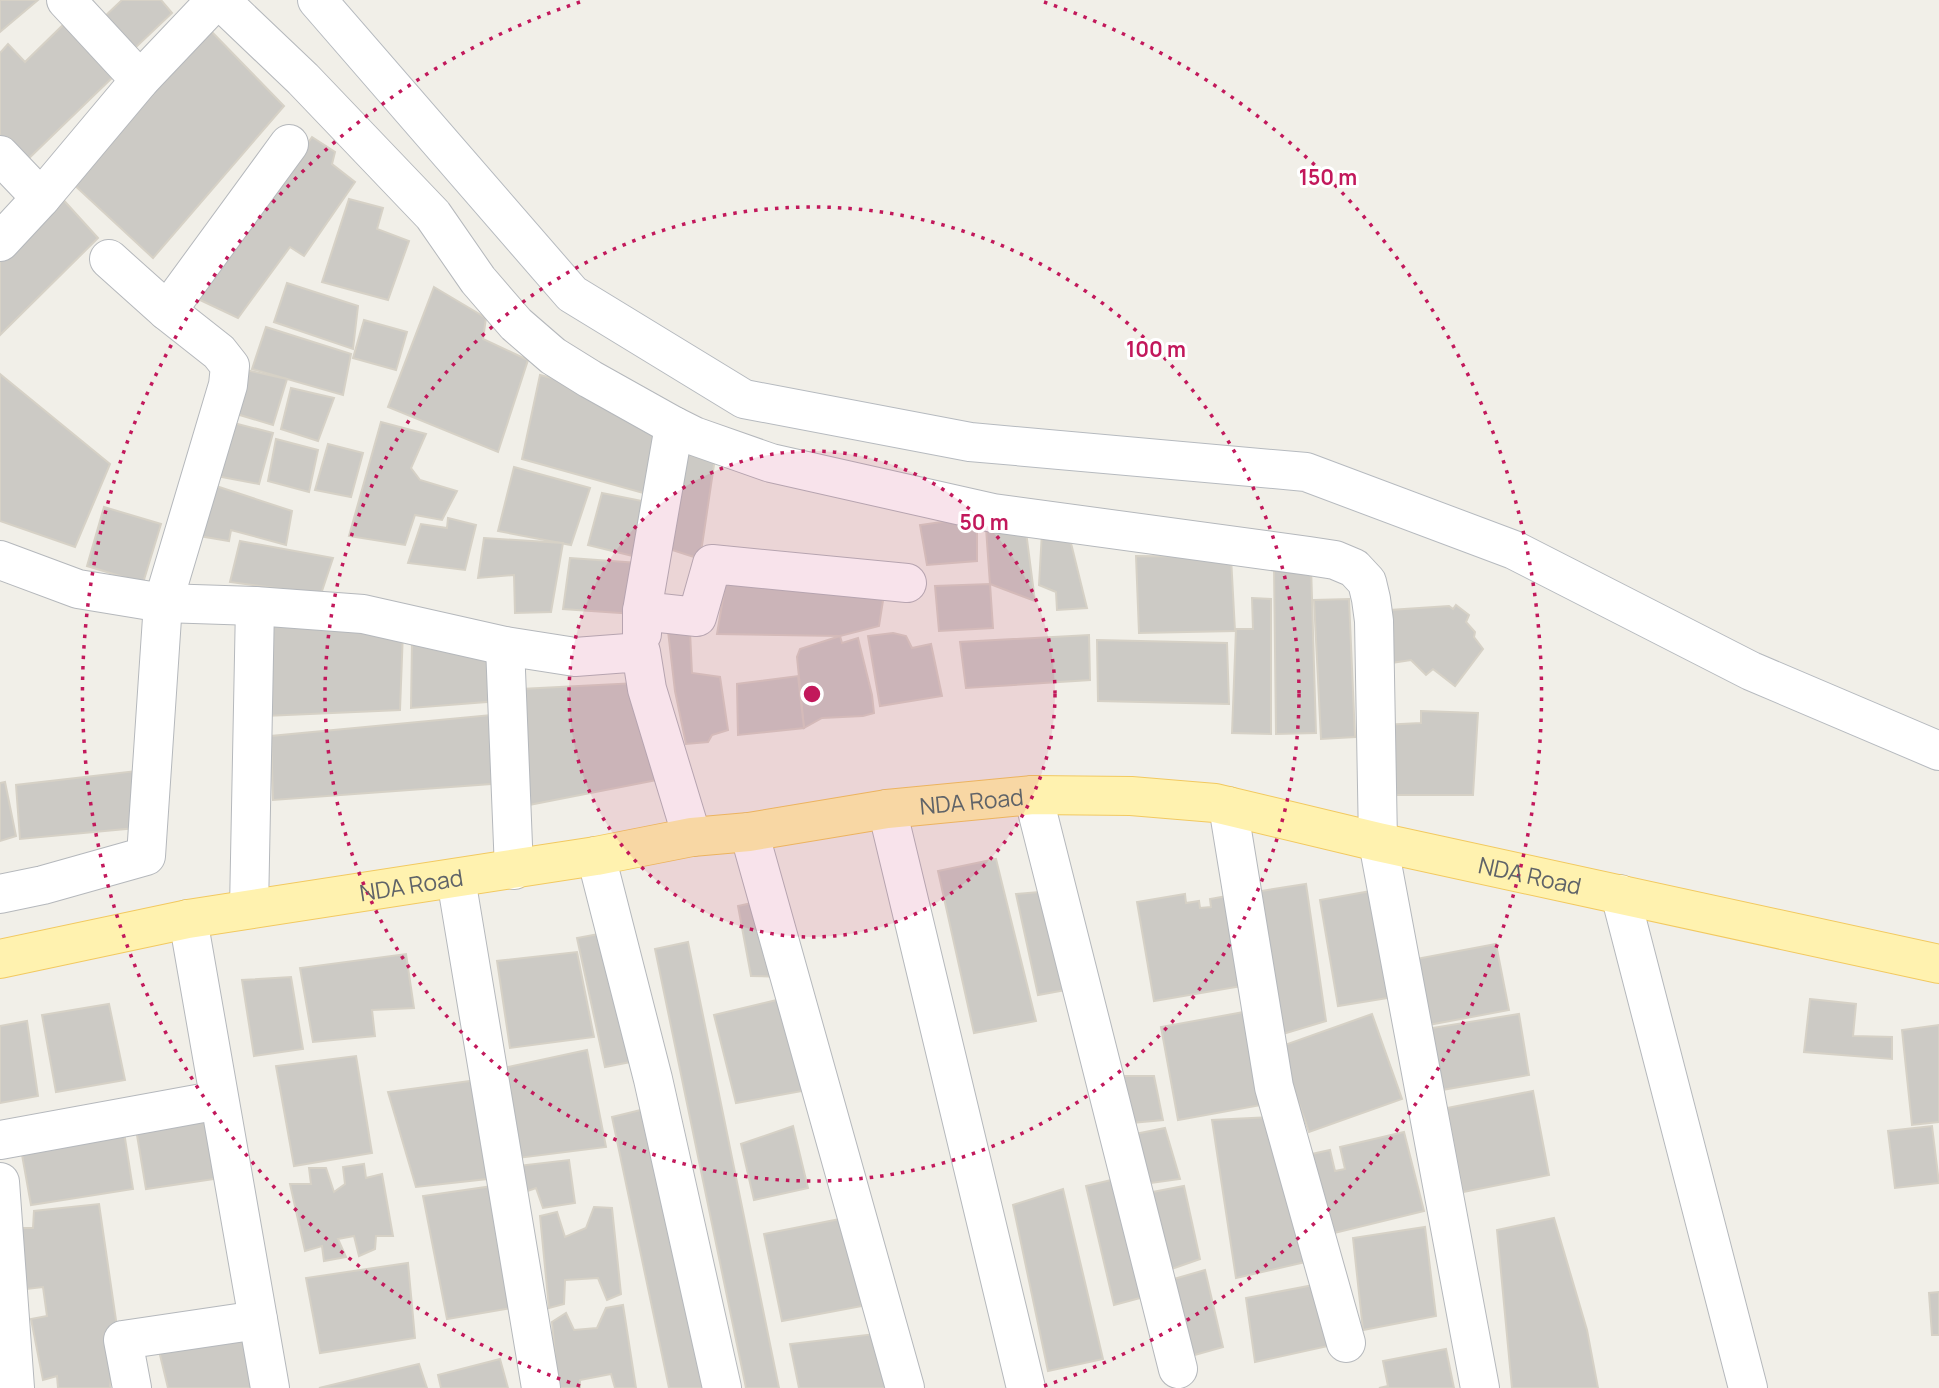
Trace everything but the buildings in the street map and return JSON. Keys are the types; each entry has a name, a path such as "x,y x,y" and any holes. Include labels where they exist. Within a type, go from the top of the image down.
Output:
{"main road":[{"name":"NDA Road","path":"0,959 188,919 514,870 692,837 749,832 887,809 1033,796 1131,796 1228,806 1378,842 1939,964"}],"street":[{"path":"66,0 140,80"},
{"path":"0,242 41,198 140,80 218,0 303,79 433,215 478,280 516,324 553,356 674,426 694,436 771,463 993,513 1309,556 1335,560 1354,568 1367,582 1374,621 1378,842 1480,1388"},
{"path":"317,0 572,294 744,399 970,442 1306,472 1514,550 1751,671 1939,751"},
{"path":"167,311 289,144"},
{"path":"0,155 41,198"},
{"path":"0,894 43,885 146,856 163,603 228,385 230,366 219,352 167,311 109,259"},
{"path":"674,426 642,611 641,652 647,689 692,837"},
{"path":"0,560 78,589 163,603 363,614 505,646 575,657 641,652"},
{"path":"642,611 697,617 712,564 907,583"},
{"path":"249,909 255,606"},
{"path":"505,646 514,870"},
{"path":"1033,796 1178,1370"},
{"path":"1228,806 1274,1087 1346,1343"},
{"path":"887,809 1026,1388"},
{"path":"749,832 905,1388"},
{"path":"596,856 653,1079 722,1388"},
{"path":"456,879 541,1388"},
{"path":"1620,894 1748,1388"},
{"path":"188,919 270,1388"},
{"path":"0,1140 219,1100"},
{"path":"0,1182 15,1388"},
{"path":"132,1388 123,1340 258,1320"}]}
